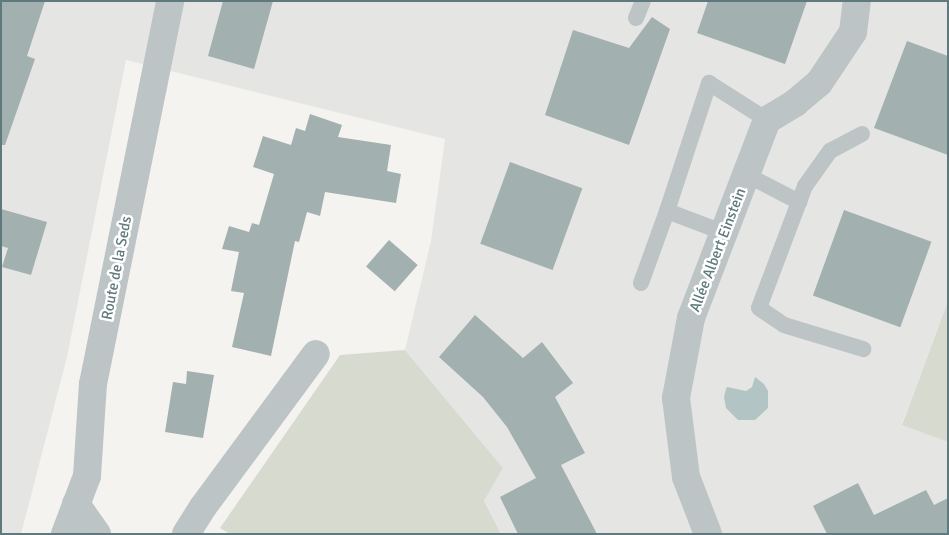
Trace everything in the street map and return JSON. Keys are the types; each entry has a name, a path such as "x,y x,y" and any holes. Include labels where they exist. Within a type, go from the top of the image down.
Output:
{"street":[{"name":"Route de la Seds","path":"65,534 87,476 94,384 170,1"},
{"path":"767,120 795,103 819,83 853,32 857,1"},
{"name":"Allée Albert Einstein","path":"708,534 686,477 676,398 692,318 767,120"},
{"path":"186,534 203,507 316,354"},
{"path":"76,504 97,534"}],"lane":[{"path":"636,18 643,1"},
{"path":"641,283 709,83 767,120"},
{"path":"862,134 830,151 806,186 760,308 784,325 863,349"},
{"path":"746,175 800,202"},
{"path":"667,210 725,233"}],"shaded area":[{"path":"1,1 948,1 948,301 902,424 948,442 948,534 501,534 484,501 503,468 405,350 431,241 445,139 126,60 67,357 21,534 1,534"},
{"path":"948,301 948,442 902,425"},
{"path":"405,350 503,468 484,501 501,534 230,534 220,528 340,355"},
{"path":"755,377 764,384 768,391 768,408 755,420 738,420 726,408 724,397 726,389 727,387 746,391 752,387"}],"building":[{"path":"1,1 45,1 27,56 35,59 5,145 1,145"},
{"path":"223,1 273,1 254,69 208,56"},
{"path":"708,1 807,1 785,64 697,33"},
{"path":"652,17 670,29 629,145 545,115 573,30 629,48"},
{"path":"907,41 948,56 948,155 874,128"},
{"path":"310,114 342,125 338,137 391,145 387,171 401,174 396,203 325,192 320,216 307,212 299,242 295,241 271,356 232,347 244,293 231,291 239,252 222,249 229,226 249,232 252,223 259,225 274,174 253,167 263,136 291,145 296,128 305,131"},
{"path":"510,162 582,188 553,270 480,244"},
{"path":"1,209 47,222 31,275 2,267 8,248 1,246"},
{"path":"844,210 931,242 900,327 813,296"},
{"path":"389,240 418,265 395,291 366,266"},
{"path":"475,315 523,358 542,342 573,383 555,397 585,453 561,465 597,534 518,534 500,497 536,478 507,427 483,397 439,357"},
{"path":"187,371 214,375 203,438 165,432 173,382 186,384"},
{"path":"858,483 874,515 926,490 934,505 948,498 948,534 827,534 813,506"}]}
